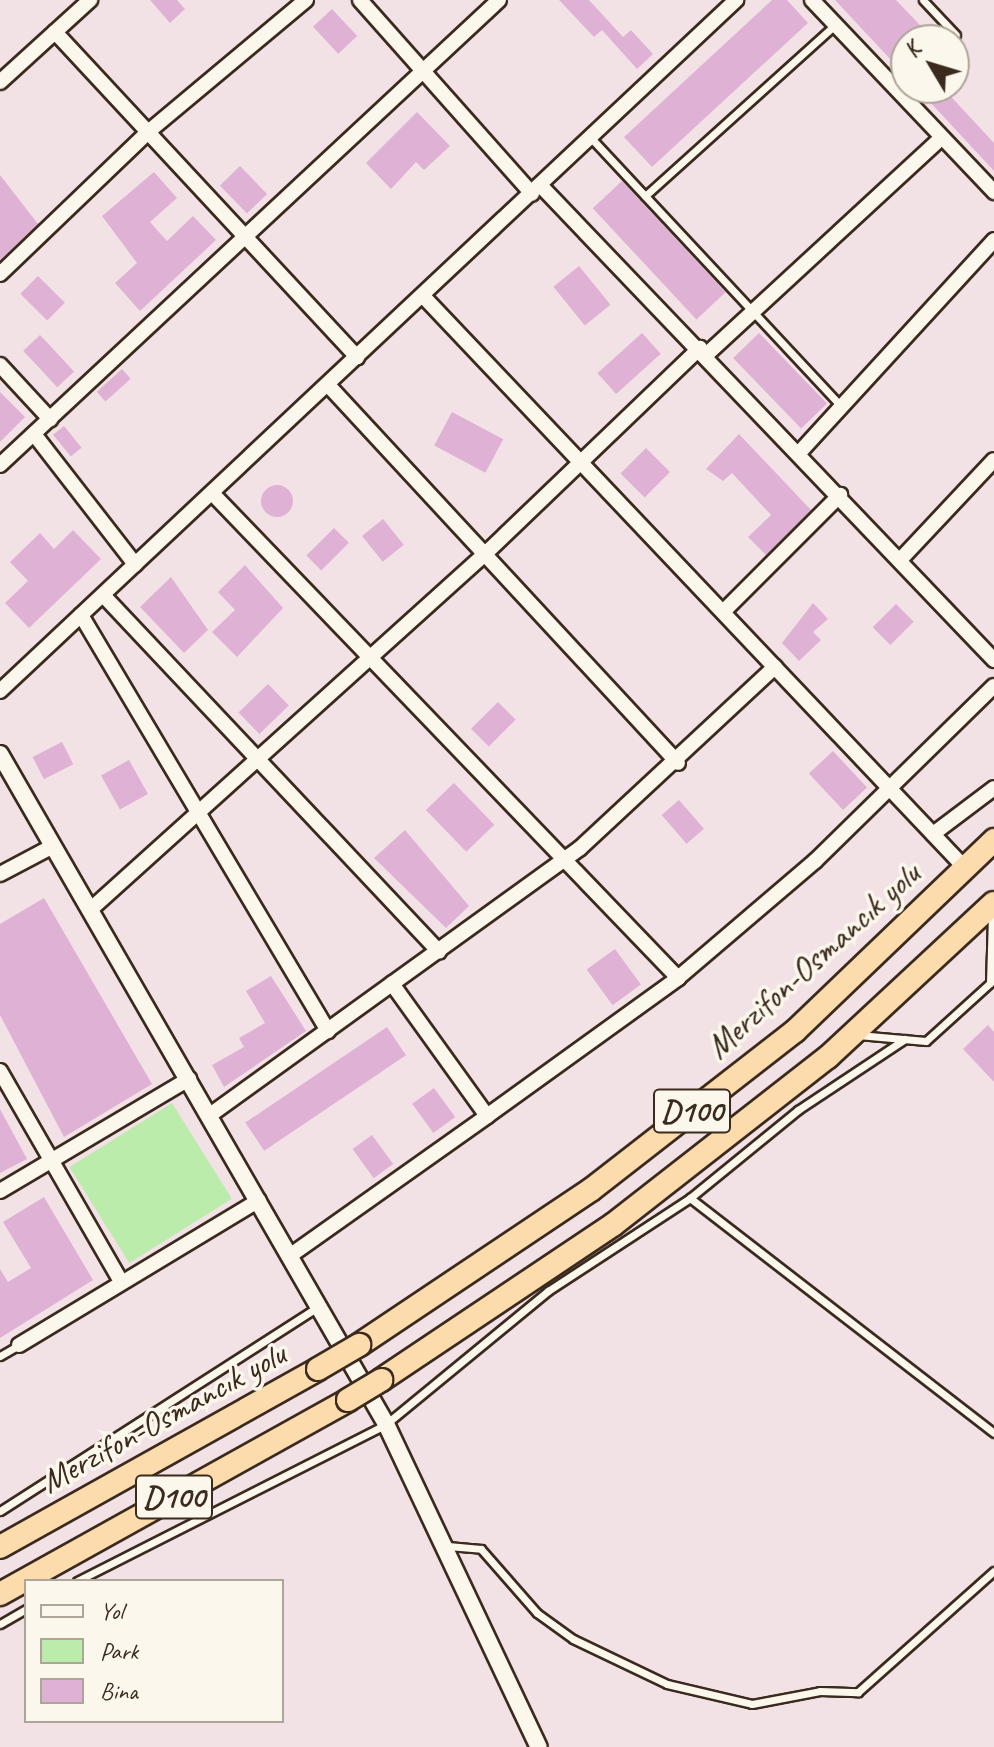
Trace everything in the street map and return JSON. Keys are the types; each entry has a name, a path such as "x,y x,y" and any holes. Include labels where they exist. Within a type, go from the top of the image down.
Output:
{"highway":[{"name":"Merzifon-Osmancık yolu","path":"0,1547 359,1345 592,1189 783,1040 994,840"},
{"name":"D100","path":"27,1579 348,1400 614,1224 852,1035 993,904"},
{"name":"D100","path":"0,1594 24,1581"}],"street":[{"path":"0,82 90,0"},
{"path":"0,274 148,132 306,0"},
{"path":"360,0 536,190 703,351 994,660"},
{"path":"0,465 248,238 499,0"},
{"path":"0,691 736,0"},
{"path":"812,0 940,139 994,192"},
{"path":"55,32 357,357"},
{"path":"90,910 259,761 485,554 580,462 703,351 753,312 940,139"},
{"path":"799,453 994,240"},
{"path":"423,296 725,610 965,868"},
{"path":"0,365 50,419"},
{"path":"328,385 678,763"},
{"path":"34,434 135,564"},
{"path":"900,560 994,460"},
{"path":"212,493 369,658 567,857 678,978"},
{"path":"725,610 840,495"},
{"path":"103,595 439,951"},
{"path":"81,615 328,1031"},
{"path":"210,1115 567,857 678,763 775,667"},
{"path":"291,1255 678,978 891,787 994,686"},
{"path":"0,754 386,1424 448,1546 539,1747"},
{"path":"933,834 994,788"},
{"path":"0,874 53,846"},
{"path":"392,984 487,1116"},
{"path":"0,1071 120,1280"},
{"path":"0,1191 189,1079"},
{"path":"19,1345 120,1280 259,1200"}],"lane":[{"path":"923,0 946,24"},
{"path":"645,196 835,25"},
{"path":"591,138 841,406"},
{"path":"852,1035 926,1041 990,983 993,904"},
{"path":"81,1579 386,1424 548,1291 690,1198 798,1110 905,1039"},
{"path":"690,1198 994,1433"},
{"path":"0,1511 319,1305"},
{"path":"0,1356 19,1345"},
{"path":"448,1546 481,1549 537,1613 573,1639 667,1684 752,1704 820,1691 840,1697 858,1692 994,1571"},
{"path":"0,1624 24,1610"}],"green space":[{"path":"172,1103 232,1199 129,1263 69,1167"}],"building":[{"path":"150,0 177,0 185,9 170,23"},
{"path":"559,0 589,0 623,37 631,30 653,54 637,69 602,30 594,37"},
{"path":"772,0 787,0 808,23 652,167 624,137"},
{"path":"835,0 896,0 919,24 890,24 890,59"},
{"path":"332,9 357,36 338,54 313,27"},
{"path":"932,104 958,104 994,143 994,171"},
{"path":"417,112 450,146 424,170 416,162 391,189 366,163"},
{"path":"240,166 267,194 247,214 220,185"},
{"path":"154,172 177,198 150,222 167,241 193,216 216,240 140,311 115,283 137,263 102,216"},
{"path":"0,175 38,224 0,260"},
{"path":"622,181 726,292 696,319 593,208"},
{"path":"579,266 610,305 585,326 553,287"},
{"path":"38,276 65,303 47,321 20,294"},
{"path":"642,333 661,354 616,394 597,373"},
{"path":"759,333 827,403 801,429 733,358"},
{"path":"40,335 74,372 57,387 23,351"},
{"path":"122,369 131,379 105,401 97,392"},
{"path":"0,392 25,417 0,442"},
{"path":"452,412 503,439 485,473 434,446"},
{"path":"64,426 82,448 71,457 53,435"},
{"path":"739,434 811,510 766,555 748,537 771,515 732,473 723,481 706,469"},
{"path":"646,448 670,472 645,497 621,473"},
{"path":"277,485 289,489 293,501 289,513 277,517 265,513 261,501 265,489"},
{"path":"383,519 404,545 383,562 362,536"},
{"path":"334,528 349,543 321,570 306,556"},
{"path":"73,530 101,559 29,628 5,603 28,581 10,562 40,533 54,549"},
{"path":"245,565 283,608 237,657 212,632 235,610 218,592"},
{"path":"171,577 208,630 184,653 140,607"},
{"path":"813,603 828,619 813,632 821,640 799,661 782,643"},
{"path":"896,604 914,622 890,645 873,627"},
{"path":"268,684 289,706 259,734 239,712"},
{"path":"498,702 516,720 489,747 471,729"},
{"path":"62,742 73,764 44,779 33,757"},
{"path":"833,751 867,788 843,810 809,774"},
{"path":"129,760 148,794 120,810 101,776"},
{"path":"454,783 494,825 466,852 426,810"},
{"path":"679,800 704,829 687,844 662,815"},
{"path":"405,830 469,906 446,928 374,858"},
{"path":"44,898 152,1084 64,1137 0,1015 0,924"},
{"path":"615,949 641,985 613,1005 587,970"},
{"path":"271,976 306,1031 224,1087 212,1065 244,1047 239,1038 265,1023 246,991"},
{"path":"988,1025 994,1032 994,1082 963,1049"},
{"path":"387,1027 406,1055 264,1151 245,1123"},
{"path":"434,1088 455,1117 433,1133 412,1104"},
{"path":"0,1109 27,1159 0,1173"},
{"path":"372,1135 393,1164 374,1178 353,1149"},
{"path":"44,1197 93,1280 0,1338 0,1269 8,1282 31,1268 3,1222"}]}
